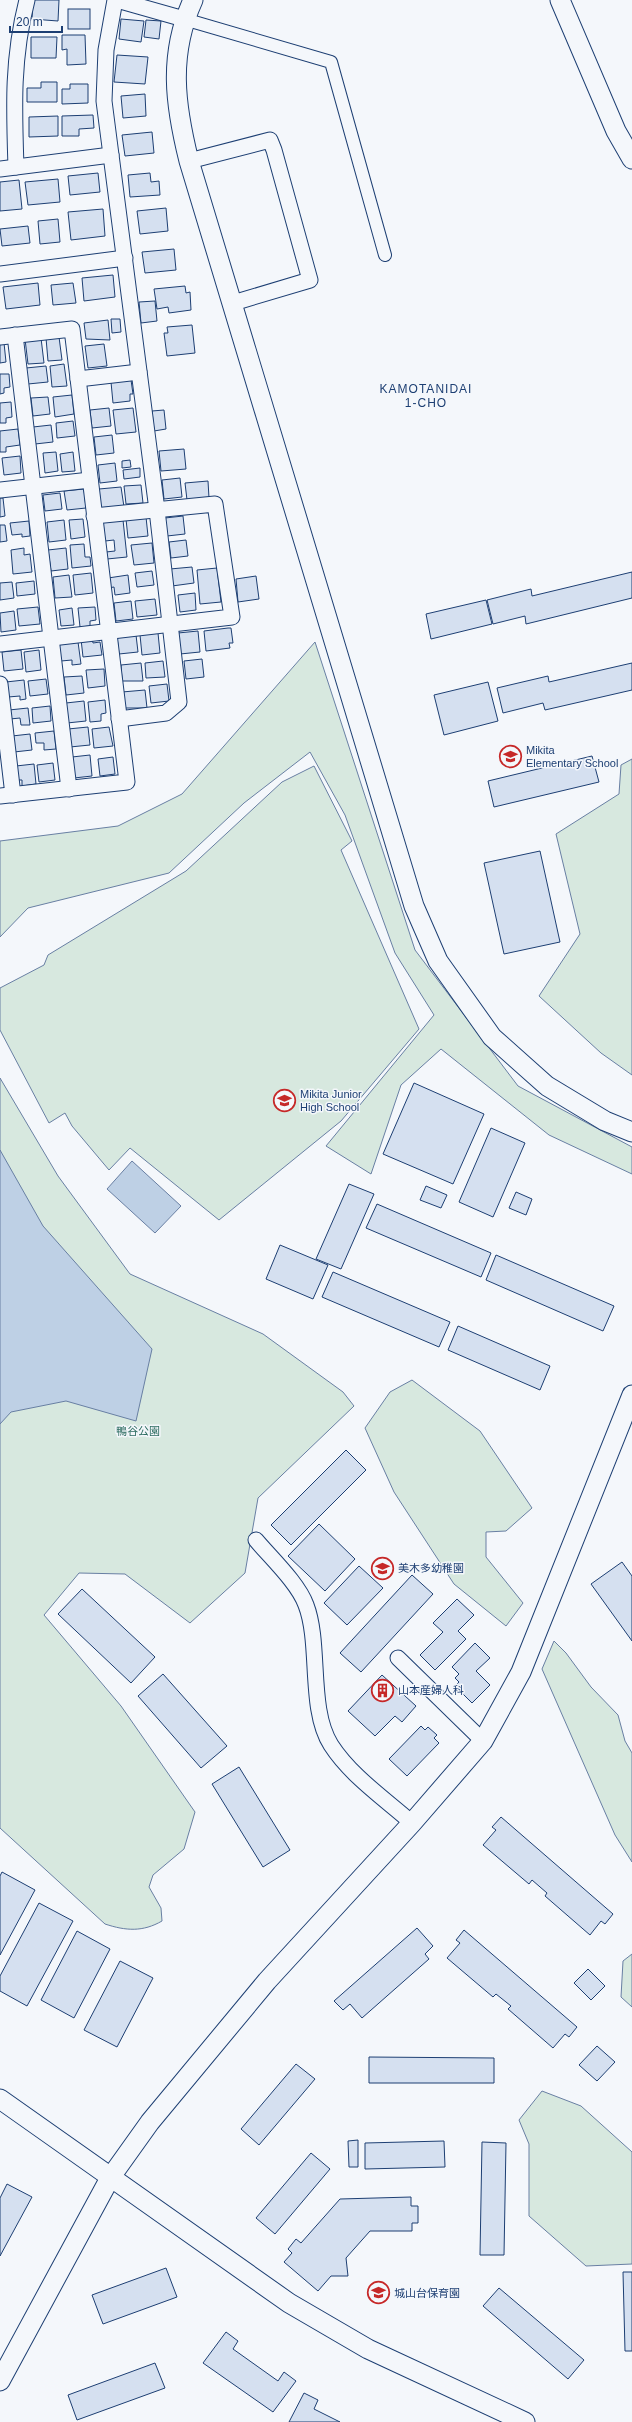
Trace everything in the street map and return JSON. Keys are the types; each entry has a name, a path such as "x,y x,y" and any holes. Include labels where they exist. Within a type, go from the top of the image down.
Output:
{"street":[{"path":"16,167 14,80 19,30 27,0"},
{"path":"119,719 166,713 179,702 157,510 104,101 106,50 116,0 331,62 385,255"},
{"path":"193,0 184,19 178,48 176,76 178,117 189,161 414,906 438,961 497,1042 547,1086 605,1121 632,1132"},
{"path":"560,0 616,131 632,159"},
{"path":"189,161 270,140 274,150 310,280 233,303"},
{"path":"0,169 111,155"},
{"path":"0,274 125,258"},
{"path":"0,684 7,795 69,789 126,782 72,329 7,336 33,486 69,789"},
{"path":"78,379 139,372"},
{"path":"0,490 90,480"},
{"path":"0,644 232,618 215,504 94,516"},
{"path":"0,2381 110,2178 150,2122 267,1981 412,1823 483,1741 521,1672 632,1395"},
{"path":"256,1540 294,1586 306,1604 321,1717 331,1744 358,1776 412,1823"},
{"path":"398,1658 483,1741"},
{"path":"0,2099 289,2303 368,2349 525,2422"}],"green space":[{"path":"315,642 415,950 518,1086 632,1147 632,1174 549,1135 441,1049 401,1085 371,1174 326,1146 434,1015 395,953 345,815 310,752 244,803 169,873 28,908 0,937 0,841 118,826 182,794"},
{"path":"632,759 632,1075 601,1053 539,996 580,934 556,834 619,794 621,765"},
{"path":"314,766 352,841 341,850 419,1029 341,1121 219,1220 130,1148 109,1170 72,1126 65,1113 49,1123 0,1030 0,988 44,965 48,955 186,871 282,782"},
{"name":"鴨谷公園","path":"0,1078 58,1176 130,1274 263,1334 343,1392 354,1406 258,1498 245,1573 190,1623 125,1574 79,1573 44,1615 121,1706 195,1812 184,1849 153,1875 149,1887 161,1908 162,1921 155,1925 141,1929 127,1929 105,1924 0,1828"},
{"path":"412,1380 480,1431 532,1508 506,1531 486,1532 486,1557 523,1603 506,1626 454,1584 394,1492 365,1428 390,1392"},
{"path":"554,1641 566,1653 591,1687 618,1715 625,1741 632,1753 632,1862 615,1835 542,1669"},
{"path":"632,1954 632,2007 621,1997 623,1961"},
{"path":"542,2091 581,2106 632,2152 632,2264 586,2266 529,2216 529,2144 519,2120"}],"water":[{"path":"0,1150 43,1226 152,1349 136,1421 66,1401 11,1412 0,1424"},
{"path":"132,1161 181,1206 155,1233 107,1189"}],"building":[{"path":"33,0 59,0 58,21 32,19"},
{"path":"68,9 90,9 90,29 68,29"},
{"path":"121,19 144,21 141,42 119,39"},
{"path":"146,20 161,21 159,39 144,37"},
{"path":"62,35 85,35 86,64 67,65 67,49 62,50"},
{"path":"31,37 57,37 56,58 31,58"},
{"path":"117,55 148,57 145,84 114,82"},
{"path":"41,82 57,82 57,102 27,102 27,88 41,88"},
{"path":"70,84 88,84 88,103 62,104 62,89 70,89"},
{"path":"145,94 146,116 123,118 121,96"},
{"path":"93,115 94,128 79,129 79,136 62,136 62,116"},
{"path":"58,116 58,136 29,137 29,117"},
{"path":"152,132 154,153 125,156 122,135"},
{"path":"98,173 100,192 70,195 68,176"},
{"path":"150,173 151,182 159,181 160,195 130,197 128,175"},
{"path":"58,179 60,202 28,205 25,182"},
{"path":"19,180 22,209 0,211 0,182"},
{"path":"166,208 168,231 140,234 137,211"},
{"path":"103,209 105,236 71,240 68,212"},
{"path":"58,219 60,242 40,244 38,221"},
{"path":"28,226 30,243 2,246 0,229"},
{"path":"174,249 176,270 145,273 142,252"},
{"path":"113,275 115,297 84,301 82,278"},
{"path":"38,283 40,305 6,309 3,287"},
{"path":"73,283 76,303 53,305 51,285"},
{"path":"185,286 186,293 190,292 191,310 169,313 168,307 157,309 154,289"},
{"path":"155,301 157,321 141,323 139,302"},
{"path":"111,319 120,319 121,332 112,333"},
{"path":"108,320 110,340 86,339 84,323"},
{"path":"192,325 195,353 167,356 164,333 168,333 167,327"},
{"path":"59,337 62,360 48,361 46,338"},
{"path":"41,338 44,363 28,364 25,339"},
{"path":"0,343 4,343 6,362 0,363"},
{"path":"104,344 107,366 88,368 85,346"},
{"path":"64,364 67,386 52,387 50,366"},
{"path":"46,366 48,382 28,384 26,368"},
{"path":"0,374 9,374 10,387 4,388 4,393 0,394"},
{"path":"131,380 133,394 130,394 130,401 113,403 111,382"},
{"path":"72,395 74,414 55,417 53,397"},
{"path":"48,397 50,414 33,416 31,398"},
{"path":"11,402 12,417 6,418 6,423 0,423 0,403"},
{"path":"109,408 111,426 92,428 90,410"},
{"path":"133,408 136,432 116,434 113,410"},
{"path":"164,410 166,429 154,431 152,411"},
{"path":"73,421 75,436 57,438 56,423"},
{"path":"51,425 53,442 35,444 33,427"},
{"path":"18,429 20,445 6,447 6,452 0,452 0,431"},
{"path":"112,435 114,453 96,455 94,437"},
{"path":"184,449 186,469 161,471 159,451"},
{"path":"56,452 58,471 45,473 43,453"},
{"path":"73,452 75,471 62,472 60,454"},
{"path":"20,456 21,473 4,475 2,458"},
{"path":"130,460 131,467 122,468 122,461"},
{"path":"115,463 117,481 100,483 98,465"},
{"path":"140,468 140,477 124,479 123,470"},
{"path":"180,478 182,497 164,499 162,480"},
{"path":"208,481 209,498 187,500 185,483"},
{"path":"141,485 143,503 126,504 124,486"},
{"path":"121,487 124,507 101,510 99,489"},
{"path":"84,489 86,508 67,510 64,491"},
{"path":"60,493 62,509 45,511 43,495"},
{"path":"0,498 3,498 5,516 0,517"},
{"path":"183,516 185,534 167,536 165,518"},
{"path":"146,517 148,536 128,538 126,519"},
{"path":"83,519 85,537 71,539 69,520"},
{"path":"64,520 66,540 49,542 47,522"},
{"path":"123,520 127,557 107,559 106,552 115,551 114,540 105,541 103,522"},
{"path":"29,521 30,536 22,537 22,534 12,535 10,523"},
{"path":"0,525 5,525 7,541 0,542"},
{"path":"186,540 188,556 171,558 169,542"},
{"path":"152,543 154,563 134,565 131,545"},
{"path":"84,544 85,557 90,557 91,566 72,568 70,545"},
{"path":"24,548 24,555 30,554 32,572 13,574 11,550"},
{"path":"66,548 68,569 51,571 48,550"},
{"path":"192,567 194,583 172,586 170,569"},
{"path":"217,568 221,602 200,604 197,570"},
{"path":"152,571 154,585 137,587 135,573"},
{"path":"632,572 632,598 526,624 525,616 493,624 487,600 531,589 532,596"},
{"path":"91,573 93,593 75,595 73,575"},
{"path":"69,575 72,597 55,598 53,577"},
{"path":"128,575 130,593 115,595 114,587 108,588 108,578"},
{"path":"256,576 259,599 238,602 236,579"},
{"path":"34,581 35,594 17,596 16,583"},
{"path":"12,582 14,598 0,600 0,583"},
{"path":"195,593 196,610 180,612 178,595"},
{"path":"155,599 157,615 137,617 135,601"},
{"path":"486,600 492,624 431,639 426,614"},
{"path":"131,601 133,619 116,621 114,603"},
{"path":"38,607 40,624 19,626 17,609"},
{"path":"95,607 96,620 90,621 90,626 80,627 78,608"},
{"path":"72,608 74,625 61,626 59,610"},
{"path":"14,611 16,630 1,632 0,613"},
{"path":"231,628 233,643 229,643 230,648 206,651 204,631"},
{"path":"198,631 200,652 180,654 178,633"},
{"path":"158,633 160,653 142,655 140,635"},
{"path":"136,635 138,652 119,654 117,637"},
{"path":"92,638 93,643 100,642 102,655 83,657 81,639"},
{"path":"78,642 81,664 72,665 72,660 61,661 59,644"},
{"path":"21,650 23,669 4,671 2,652"},
{"path":"39,650 41,670 26,672 24,652"},
{"path":"202,659 204,677 186,679 184,661"},
{"path":"163,661 165,677 146,678 145,663"},
{"path":"141,663 143,681 122,681 121,665"},
{"path":"632,663 632,690 545,710 543,703 503,713 497,688 548,676 549,682"},
{"path":"104,669 105,686 88,688 86,670"},
{"path":"82,676 84,693 66,695 64,677"},
{"path":"46,679 48,694 30,696 28,681"},
{"path":"24,680 26,699 20,700 20,696 8,697 6,682"},
{"path":"488,682 498,721 444,735 434,695"},
{"path":"167,684 169,701 151,703 149,686"},
{"path":"145,690 147,708 124,708 122,692"},
{"path":"105,700 106,713 101,714 101,721 90,722 88,702"},
{"path":"84,701 86,721 67,723 66,703"},
{"path":"50,706 51,721 33,723 32,708"},
{"path":"28,708 30,725 21,725 20,718 10,719 9,710"},
{"path":"88,727 90,745 70,747 68,729"},
{"path":"109,727 113,746 94,748 92,729"},
{"path":"54,731 56,749 44,750 44,743 36,743 35,733"},
{"path":"30,734 32,750 14,752 12,736"},
{"path":"90,755 92,776 74,778 72,757"},
{"path":"592,756 599,782 494,807 488,781"},
{"path":"113,757 115,774 100,776 98,759"},
{"path":"53,763 55,780 39,782 37,765"},
{"path":"34,764 36,784 22,786 22,780 17,780 16,766"},
{"path":"540,851 560,942 504,954 484,863"},
{"path":"414,1083 484,1114 453,1184 383,1154"},
{"path":"491,1128 525,1143 493,1217 459,1202"},
{"path":"349,1184 374,1194 341,1269 316,1259"},
{"path":"426,1186 447,1195 441,1208 420,1200"},
{"path":"516,1192 532,1199 526,1215 509,1208"},
{"path":"377,1204 491,1253 481,1277 366,1228"},
{"path":"280,1245 328,1265 313,1299 266,1279"},
{"path":"496,1255 614,1306 603,1331 486,1280"},
{"path":"333,1272 450,1322 439,1347 322,1297"},
{"path":"458,1326 550,1366 540,1390 448,1350"},
{"path":"346,1450 366,1470 291,1545 271,1525"},
{"path":"319,1524 355,1559 325,1591 288,1556"},
{"path":"622,1562 632,1576 632,1641 591,1584"},
{"path":"359,1566 383,1588 347,1625 324,1603"},
{"path":"412,1575 433,1594 361,1672 340,1653"},
{"path":"82,1589 155,1657 131,1683 58,1614"},
{"path":"457,1599 474,1615 458,1631 466,1639 435,1670 420,1655 443,1632 433,1623"},
{"path":"475,1643 490,1658 476,1671 490,1685 472,1703 455,1686 459,1682 455,1678 459,1674 452,1667"},
{"path":"163,1674 227,1746 201,1768 138,1696"},
{"name":"山本産婦人科","path":"382,1675 416,1706 402,1722 395,1716 375,1736 348,1711"},
{"path":"421,1726 425,1730 428,1727 437,1735 434,1738 439,1743 407,1776 389,1759"},
{"path":"239,1767 290,1850 263,1867 212,1784"},
{"path":"501,1817 613,1914 605,1924 601,1921 590,1935 545,1896 547,1893 532,1880 529,1884 483,1845 496,1830 492,1827"},
{"path":"2,1872 35,1890 0,1955 0,1876"},
{"path":"39,1903 73,1921 27,2006 0,1991 0,1976"},
{"path":"417,1928 433,1946 425,1954 429,1959 362,2018 350,2004 343,2010 334,2001"},
{"path":"464,1930 577,2027 569,2037 565,2034 553,2048 508,2009 511,2006 496,1994 493,1997 447,1958 460,1943 456,1940"},
{"path":"77,1931 110,1949 74,2018 41,2000"},
{"path":"120,1961 153,1978 117,2047 84,2030"},
{"path":"588,1969 605,1986 591,2000 574,1983"},
{"path":"597,2046 615,2062 597,2081 579,2065"},
{"path":"369,2057 494,2058 494,2083 369,2083"},
{"path":"296,2064 315,2079 259,2145 241,2129"},
{"path":"358,2140 358,2167 349,2167 348,2141"},
{"path":"444,2141 445,2167 365,2169 365,2143"},
{"path":"482,2142 506,2143 504,2255 480,2255"},
{"path":"311,2153 330,2169 275,2234 256,2218"},
{"path":"7,2184 32,2197 0,2256 0,2198"},
{"path":"411,2197 411,2206 418,2206 418,2223 412,2223 412,2231 370,2231 346,2258 348,2276 331,2276 318,2291 284,2262 292,2253 288,2249 296,2239 301,2243 340,2199"},
{"path":"166,2268 177,2297 103,2324 92,2295"},
{"path":"623,2272 632,2272 632,2351 625,2351"},
{"path":"499,2288 584,2360 568,2379 483,2306"},
{"path":"226,2332 238,2341 233,2349 278,2381 284,2372 296,2381 273,2412 203,2363"},
{"path":"155,2363 165,2388 77,2420 68,2395"},
{"path":"304,2393 318,2400 314,2409 340,2422 289,2422"}],"place":[{"name":"Mikita Elementary School","path":"510,756"},
{"name":"Mikita Junior High School","path":"284,1100"},
{"name":"美木多幼稚園","path":"382,1568"},
{"name":"山本産婦人科","path":"383,1690"},
{"name":"城山台保育園","path":"379,2293"}],"district":[{"name":"KAMOTANIDAI 1-CHO","path":"426,396"}]}
